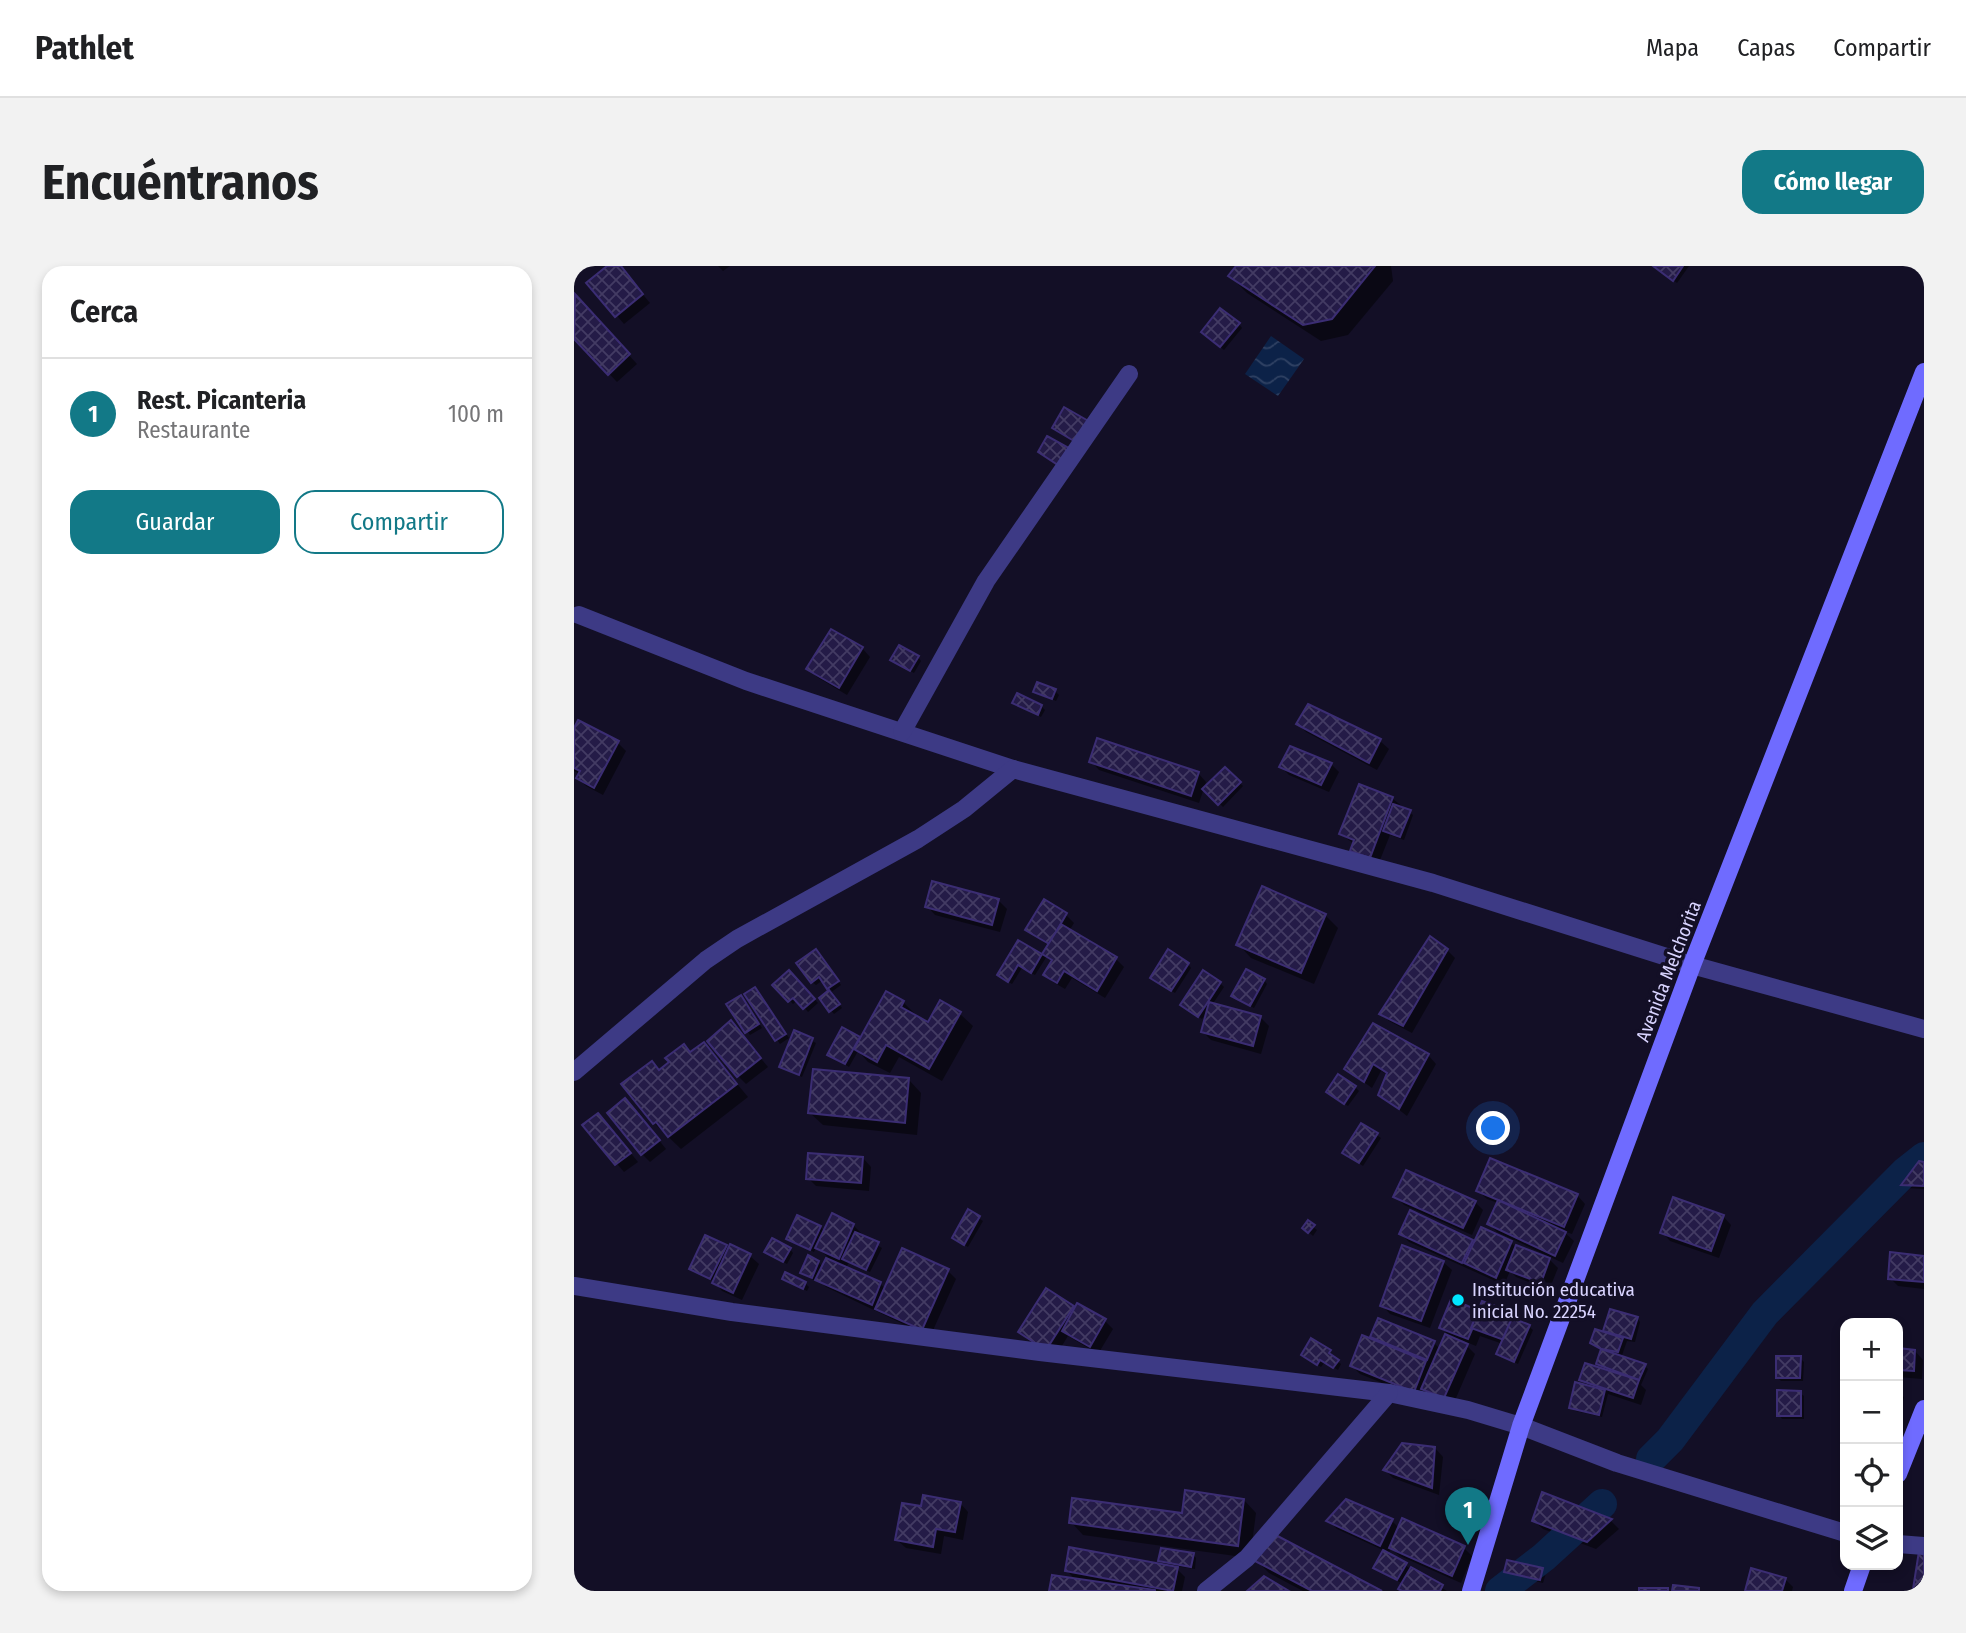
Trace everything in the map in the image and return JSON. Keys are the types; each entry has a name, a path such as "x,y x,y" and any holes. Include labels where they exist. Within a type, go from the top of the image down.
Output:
{"main road":[{"name":"Avenida Melchorita","path":"1471,1591 1521,1426 1692,965 1924,372"},
{"path":"1903,1462 1924,1409"},
{"path":"1853,1591 1860,1570"}],"street":[{"path":"902,732 986,581 1129,374"},
{"path":"579,615 746,681 1013,769 1433,883 1692,965 1924,1029"},
{"path":"574,1072 716,953 918,839 964,809 1013,769"},
{"path":"574,1286 732,1312 1389,1393 1468,1410 1521,1426 1617,1463 1840,1531"},
{"path":"1206,1591 1247,1558 1389,1393"},
{"path":"1903,1544 1924,1546"}],"water":[{"path":"1271,336 1304,359 1278,396 1245,374"}],"building":[{"path":"607,266 621,266 643,294 615,317 586,283"},
{"path":"1236,266 1375,266 1332,319 1303,325 1228,276"},
{"path":"1653,266 1683,266 1673,281"},
{"path":"575,294 630,354 608,375 574,339"},
{"path":"1220,308 1240,323 1220,347 1201,332"},
{"path":"1064,407 1092,423 1079,444 1052,428"},
{"path":"1047,436 1069,448 1058,465 1038,452"},
{"path":"831,629 863,647 839,688 806,669"},
{"path":"899,645 919,656 910,671 890,660"},
{"path":"1037,682 1056,689 1052,699 1033,692"},
{"path":"1017,693 1042,705 1038,715 1012,703"},
{"path":"1308,704 1381,739 1369,763 1296,724"},
{"path":"578,720 619,741 594,788 576,778 580,771 574,768 574,728"},
{"path":"1097,738 1199,772 1191,796 1089,762"},
{"path":"1290,746 1332,763 1321,785 1279,767"},
{"path":"1225,767 1241,782 1218,805 1202,789"},
{"path":"1359,784 1393,797 1370,858 1350,851 1354,840 1339,834"},
{"path":"1393,804 1411,810 1400,837 1383,831"},
{"path":"932,881 999,899 992,925 925,907"},
{"path":"1262,886 1326,914 1301,973 1236,945"},
{"path":"1044,899 1067,913 1049,944 1025,930"},
{"path":"1061,924 1117,957 1097,991 1064,971 1057,983 1043,975 1052,960 1042,954"},
{"path":"1430,936 1448,949 1403,1026 1379,1014"},
{"path":"1018,940 1042,954 1031,973 1018,965 1008,982 997,975"},
{"path":"816,949 839,981 827,989 819,977 811,983 796,963"},
{"path":"1168,949 1189,963 1171,991 1150,978"},
{"path":"1246,969 1265,979 1250,1006 1231,996"},
{"path":"789,970 815,999 803,1009 793,998 788,1002 772,985"},
{"path":"1203,970 1221,982 1198,1017 1180,1005"},
{"path":"755,987 786,1034 775,1041 744,994"},
{"path":"829,990 840,1004 829,1012 819,998"},
{"path":"886,991 904,1001 901,1007 928,1022 940,1000 961,1012 929,1069 886,1045 877,1062 854,1049"},
{"path":"741,995 759,1024 745,1033 726,1004"},
{"path":"1209,1002 1261,1016 1253,1046 1201,1032"},
{"path":"731,1020 761,1058 737,1077 707,1041"},
{"path":"1373,1023 1429,1054 1399,1109 1378,1095 1387,1073 1373,1064 1364,1082 1344,1069"},
{"path":"842,1027 860,1037 845,1064 827,1055"},
{"path":"794,1030 813,1038 799,1075 779,1067"},
{"path":"704,1042 737,1084 668,1137 656,1122 653,1124 621,1084 652,1061 659,1070 669,1062 665,1058 684,1044 690,1052"},
{"path":"813,1069 909,1078 905,1123 808,1113"},
{"path":"1338,1074 1356,1086 1344,1104 1326,1092"},
{"path":"625,1098 660,1140 641,1155 607,1113"},
{"path":"598,1113 631,1153 615,1165 582,1125"},
{"path":"1361,1123 1378,1133 1359,1163 1342,1153"},
{"path":"808,1153 863,1157 861,1183 806,1179"},
{"path":"1490,1158 1578,1194 1564,1227 1476,1191"},
{"path":"1919,1161 1924,1162 1924,1186 1901,1185"},
{"path":"1406,1170 1476,1201 1463,1228 1393,1197"},
{"path":"1673,1197 1724,1215 1711,1251 1660,1233"},
{"path":"1498,1200 1566,1232 1555,1256 1487,1224"},
{"path":"968,1209 980,1216 964,1245 952,1238"},
{"path":"1410,1210 1473,1240 1462,1263 1399,1234"},
{"path":"832,1213 854,1224 839,1259 815,1248"},
{"path":"797,1215 821,1226 810,1250 786,1239"},
{"path":"1308,1220 1315,1225 1308,1233 1302,1228"},
{"path":"1481,1227 1512,1241 1496,1278 1464,1263"},
{"path":"855,1232 879,1242 866,1270 842,1259"},
{"path":"705,1235 727,1245 710,1279 689,1269"},
{"path":"772,1238 791,1248 783,1262 764,1252"},
{"path":"730,1244 751,1254 733,1293 712,1283"},
{"path":"1402,1245 1444,1261 1421,1321 1380,1306"},
{"path":"1516,1245 1550,1258 1541,1283 1506,1270"},
{"path":"902,1248 949,1269 922,1330 875,1309"},
{"path":"1890,1252 1924,1256 1924,1282 1888,1279"},
{"path":"808,1255 819,1261 812,1278 800,1273"},
{"path":"826,1258 881,1282 872,1305 815,1280"},
{"path":"785,1272 806,1282 803,1289 782,1279"},
{"path":"1046,1288 1074,1306 1046,1350 1018,1332"},
{"path":"1451,1299 1480,1311 1468,1339 1439,1328"},
{"path":"1482,1301 1515,1313 1504,1340 1471,1328"},
{"path":"1077,1303 1106,1319 1090,1347 1062,1331"},
{"path":"1610,1309 1638,1317 1631,1339 1603,1331"},
{"path":"1378,1318 1435,1341 1427,1360 1370,1337"},
{"path":"1512,1318 1530,1325 1514,1362 1496,1354"},
{"path":"1595,1329 1623,1338 1618,1352 1601,1349 1590,1343"},
{"path":"1445,1334 1468,1344 1444,1398 1421,1389"},
{"path":"1362,1335 1426,1361 1414,1392 1350,1366"},
{"path":"1311,1338 1331,1350 1329,1353 1339,1360 1333,1368 1320,1360 1317,1365 1301,1355"},
{"path":"1601,1349 1646,1364 1639,1380 1596,1364"},
{"path":"1903,1349 1915,1350 1914,1371 1903,1370"},
{"path":"1776,1356 1801,1356 1800,1378 1776,1378"},
{"path":"1585,1363 1639,1380 1633,1398 1579,1380"},
{"path":"1575,1382 1605,1390 1599,1415 1569,1408"},
{"path":"1777,1390 1801,1391 1801,1416 1777,1416"},
{"path":"1402,1443 1435,1447 1432,1488 1383,1470"},
{"path":"1185,1490 1244,1499 1238,1546 1069,1523 1072,1498 1182,1513"},
{"path":"1542,1492 1612,1519 1587,1542 1532,1521"},
{"path":"923,1495 961,1502 955,1532 936,1529 933,1547 895,1540 902,1503 921,1506"},
{"path":"1346,1499 1393,1519 1380,1546 1326,1521"},
{"path":"1402,1518 1465,1546 1452,1576 1389,1548"},
{"path":"1270,1532 1382,1591 1312,1591 1255,1561"},
{"path":"1069,1547 1178,1567 1173,1591 1065,1571"},
{"path":"1161,1548 1194,1553 1191,1567 1158,1561"},
{"path":"1383,1550 1407,1563 1397,1580 1373,1568"},
{"path":"1919,1551 1924,1552 1924,1590 1913,1589"},
{"path":"1507,1560 1543,1568 1540,1580 1504,1572"},
{"path":"1411,1567 1443,1585 1440,1591 1398,1589"},
{"path":"1751,1568 1786,1578 1782,1591 1745,1591"},
{"path":"1052,1575 1155,1590 1155,1591 1049,1591"},
{"path":"1264,1576 1289,1591 1247,1591"},
{"path":"1673,1585 1699,1588 1699,1591 1672,1591"},
{"path":"1639,1588 1668,1588 1668,1591 1639,1591"}],"waterway":[{"path":"1651,1459 1670,1440 1765,1313 1905,1172 1924,1157"},
{"path":"1500,1591 1544,1557 1602,1504"}],"place":[{"name":"Institución educativa inicial No. 22254","path":"1458,1300"},
{"name":"Rest. Picanteria","path":"1468,1545"}]}
